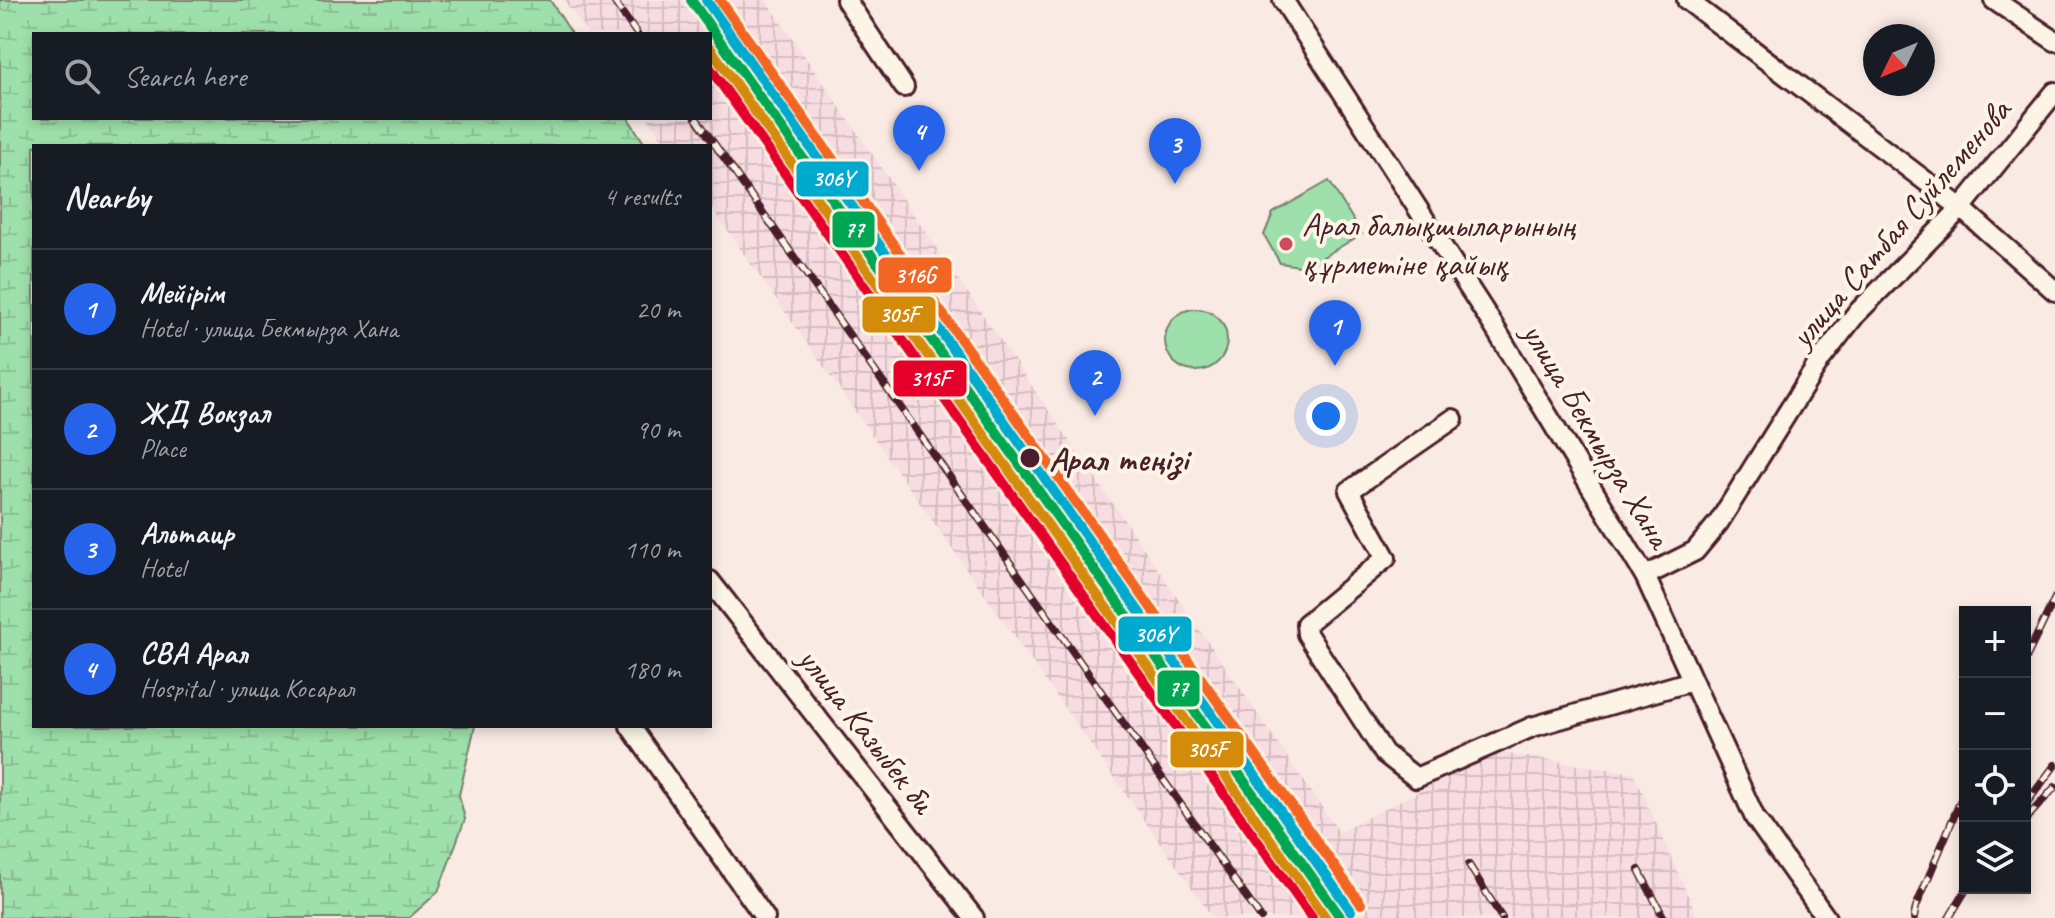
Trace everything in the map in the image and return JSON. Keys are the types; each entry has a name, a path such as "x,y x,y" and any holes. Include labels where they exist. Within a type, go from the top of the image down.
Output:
{"street":[{"path":"846,0 904,87"},
{"name":"улица Бекмырза Хана","path":"1283,0 1493,325 1645,576 1755,818 1826,918"},
{"path":"1687,0 1961,208 2055,291"},
{"path":"1994,0 2055,41"},
{"name":"улица Сатбая Суйлеменова","path":"1645,576 1695,551 1719,522 1821,359 1856,314 1961,208 2055,92"},
{"path":"1453,419 1349,491 1386,558 1306,624 1307,634 1384,753 1416,778 1532,727 1692,681"},
{"name":"улица Казыбек би","path":"712,584 974,918"},
{"path":"631,728 765,918"}],"shaded area":[{"path":"564,0 766,0 1339,832 1496,752 1634,773 1698,918 1213,918 712,209 712,144 666,144 649,120 712,120 712,32 587,32"}],"green space":[{"path":"0,0 550,0 571,32 32,32 32,120 629,120 645,144 32,144 32,728 475,728 459,795 465,819 438,892 409,918 0,918"},
{"path":"1329,181 1362,234 1306,267 1280,263 1264,235 1273,213"},
{"path":"1190,309 1202,309 1218,318 1225,328 1225,352 1218,362 1202,371 1190,371 1170,357 1165,346 1165,334 1179,314"}],"railway":[{"path":"613,0 636,32"},
{"path":"697,120 1261,918"},
{"path":"2031,648 2055,598"},
{"path":"2031,797 2055,765"},
{"path":"2031,813 2055,787"},
{"path":"1914,918 1959,804"},
{"path":"1469,865 1502,918"},
{"path":"1639,870 1664,918"},
{"path":"1949,918 1963,894"}],"transit line":[{"name":"77","path":"691,0 1341,918"},
{"name":"306Y","path":"706,0 1351,911"},
{"name":"316G","path":"720,0 1361,904"},
{"name":"305F","path":"712,51 1326,918"},
{"name":"315F","path":"712,71 1312,918"}],"place":[{"name":"СВА Арал","path":"919,171"},
{"name":"Альтаир","path":"1175,184"},
{"name":"Арал балықшыларының құрметіне қайық","path":"1286,244"},
{"name":"Мейірім","path":"1335,366"},
{"name":"ЖД Вокзал","path":"1095,416"},
{"name":"Арал теңізі","path":"1030,458"}]}
